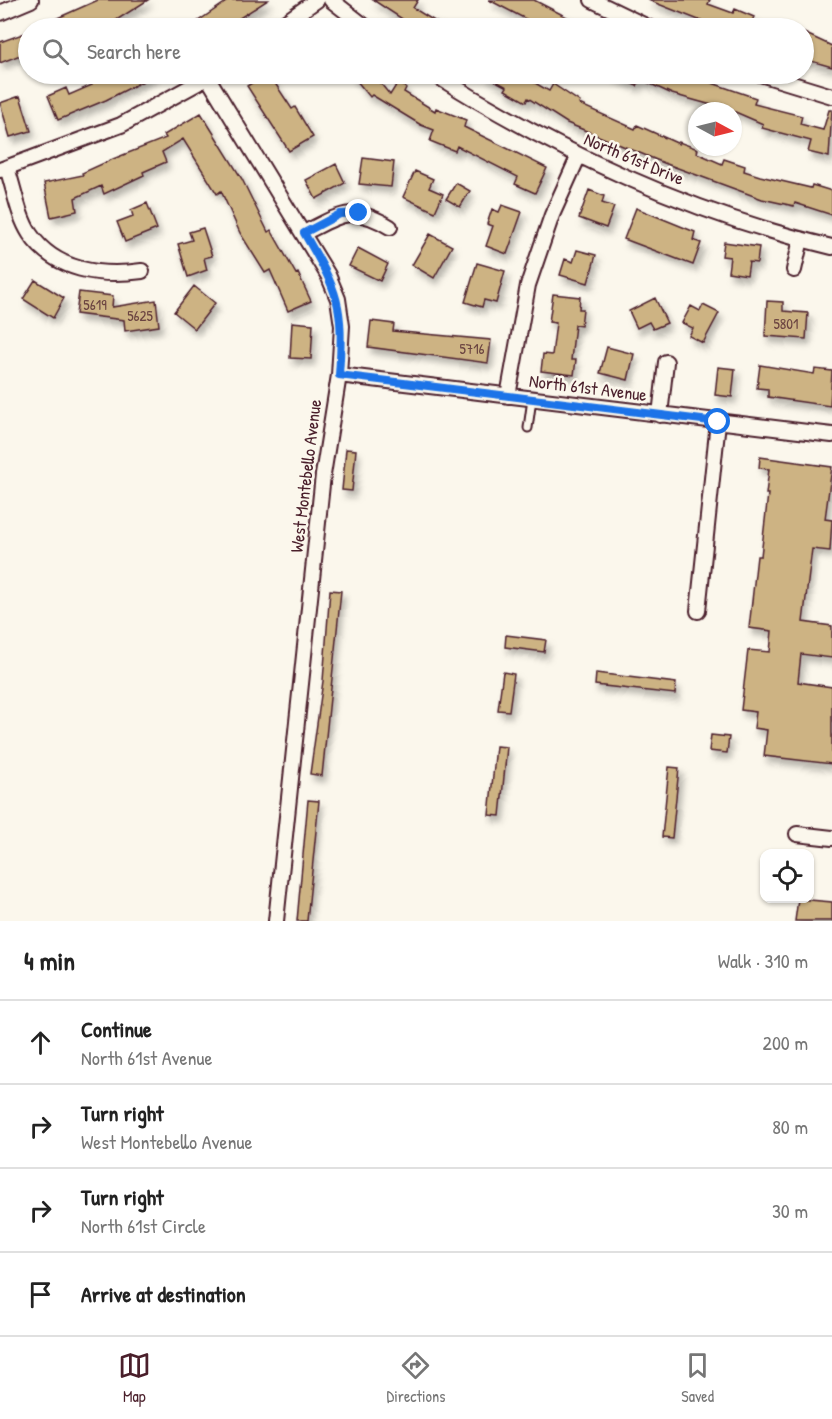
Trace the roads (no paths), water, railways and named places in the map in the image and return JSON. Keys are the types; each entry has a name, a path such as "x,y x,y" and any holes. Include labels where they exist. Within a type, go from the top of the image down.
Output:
{"street":[{"path":"0,13 32,0"},
{"path":"291,18 317,0"},
{"path":"331,0 354,18"},
{"path":"592,0 629,18"},
{"path":"142,271 116,275 88,270 63,263 44,251 29,232 4,169 121,125 196,84"},
{"name":"West Montebello Avenue","path":"216,84 328,275 338,300 342,326 339,375 323,475 276,921"},
{"name":"North 61st Drive","path":"450,84 500,114 579,155 678,198 801,239 832,246"},
{"path":"793,84 832,96"},
{"path":"508,396 528,285 552,215 579,155"},
{"path":"304,233 340,214 351,213 367,214 390,227"},
{"path":"794,270 801,239"},
{"path":"660,415 666,362"},
{"name":"North 61st Avenue","path":"339,375 832,435"},
{"path":"698,612 718,422"},
{"path":"797,834 832,838"}],"lane":[{"path":"528,428 532,399"}]}
